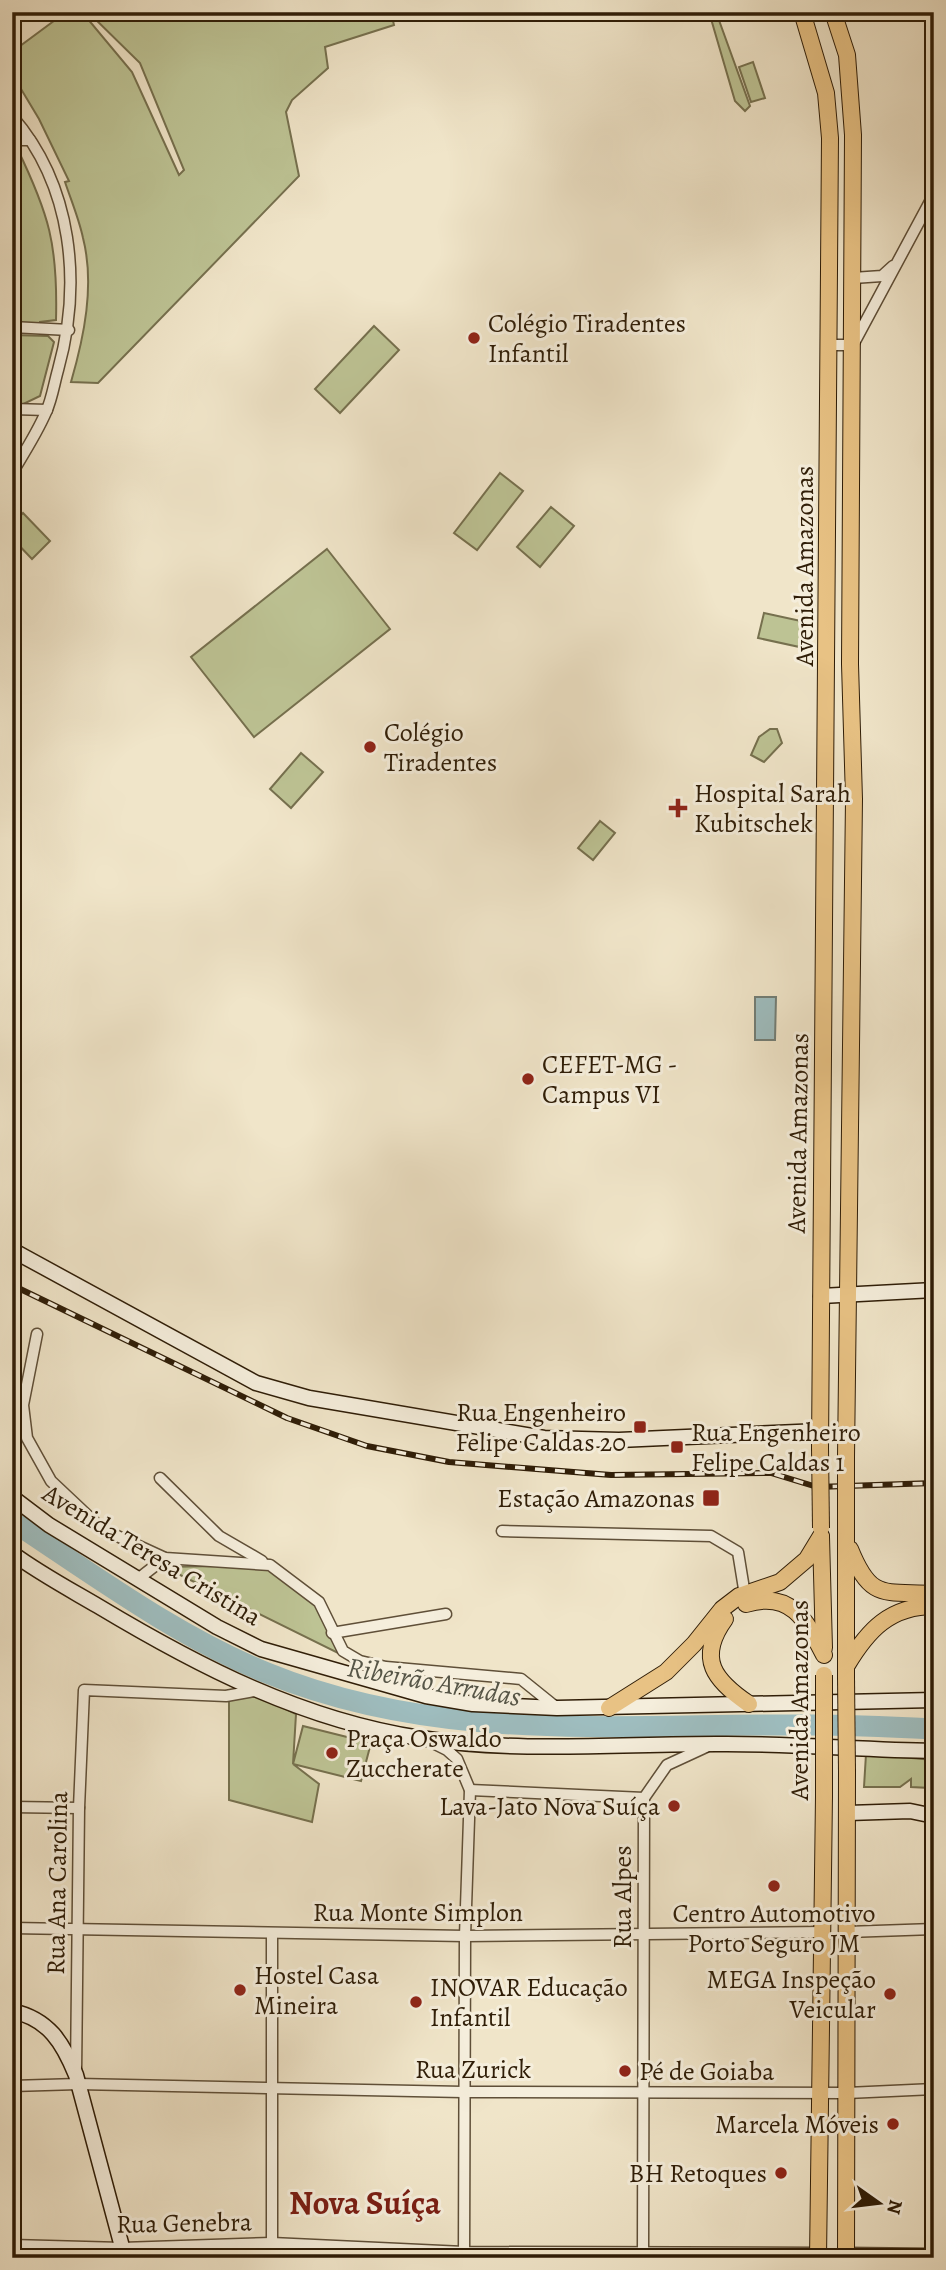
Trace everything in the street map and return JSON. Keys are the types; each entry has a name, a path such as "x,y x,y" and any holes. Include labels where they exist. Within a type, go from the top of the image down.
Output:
{"main road":[{"name":"Avenida Amazonas","path":"802,12 826,93 830,138 831,345 820,1439 824,1796 818,2255"},
{"name":"Avenida Amazonas","path":"833,12 847,55 853,135 850,671 854,799 846,1295 846,2256"},
{"path":"12,1250 256,1383 309,1398 544,1438 820,1439 833,1434 846,1456"},
{"path":"821,1296 934,1290"},
{"name":"Avenida Teresa Cristina","path":"12,1497 49,1525 217,1627 261,1648 311,1665 426,1696 473,1704 557,1708 934,1700"},
{"path":"609,1708 666,1672 722,1609 745,1595 780,1582 807,1559 821,1532"},
{"path":"846,1533 860,1575 869,1586 879,1590 934,1594"},
{"path":"16,1558 140,1631 254,1691 320,1713 420,1738 552,1747 716,1744 934,1753"},
{"path":"749,1704 725,1688 714,1675 711,1656 713,1635 740,1606 760,1600 779,1601 796,1610 808,1622 824,1655"},
{"path":"846,1672 863,1637 885,1617 903,1610 934,1606"},
{"path":"848,1813 910,1811 934,1816"},
{"path":"12,2011 28,2014 54,2032 77,2080 124,2253"}],"street":[{"path":"12,116 30,140 59,197 70,254 69,330 47,410 12,473"},
{"path":"12,140 30,140"},
{"path":"831,345 853,345 934,194"},
{"path":"853,278 882,276 898,262"},
{"path":"12,327 69,330"},
{"path":"13,409 47,410"},
{"path":"37,1334 23,1405 27,1438 51,1481 102,1529 165,1558 270,1565"},
{"path":"160,1478 219,1536 270,1565 319,1602 343,1651 360,1661 386,1667 521,1679 557,1708"},
{"path":"502,1531 711,1536 738,1552 745,1595"},
{"path":"138,1579 165,1558"},
{"path":"332,1633 446,1614"},
{"name":"Rua Ana Carolina","path":"77,2080 79,1808 84,1690 226,1696 254,1691"},
{"path":"420,1738 447,1750 457,1759 470,1790 465,1936 464,2255"},
{"path":"470,1790 644,1798 667,1765 716,1744"},
{"name":"Rua Alpes","path":"643,2254 644,1798"},
{"path":"12,1807 79,1808"},
{"name":"Rua Monte Simplon","path":"12,1928 465,1936 823,1932"},
{"path":"847,1932 934,1929"},
{"path":"272,1934 272,2258"},
{"name":"Rua Zurick","path":"12,2086 77,2080 272,2090 847,2093 934,2089"},
{"name":"Rua Genebra","path":"12,2245 124,2253 272,2244 464,2255 818,2255"},
{"path":"846,2256 934,2254"}],"green space":[{"path":"66,12 82,12 132,72 179,175 184,170 140,63 88,12 391,12 394,25 325,47 328,68 292,100 286,112 299,176 98,383 71,382 84,329 88,274 81,231 65,182 69,181 39,119 12,74 12,52"},
{"path":"709,12 716,12 750,106 745,111 735,101"},
{"path":"753,62 765,98 751,102 739,67"},
{"path":"12,147 17,148 37,192 53,250 56,320 40,322 40,329 12,327 17,269 12,268 12,241 16,241 19,212 12,211"},
{"path":"374,326 399,350 340,413 315,389"},
{"path":"12,335 48,336 54,342 40,396 13,409"},
{"path":"500,473 523,491 477,550 454,533"},
{"path":"551,507 574,526 540,567 517,547"},
{"path":"23,513 50,541 32,559 12,538 12,524"},
{"path":"327,549 390,629 254,737 191,657"},
{"path":"764,613 810,623 804,648 758,638"},
{"path":"770,729 777,729 782,743 764,762 751,755 759,737"},
{"path":"301,753 323,772 291,808 270,789"},
{"path":"600,821 615,833 593,860 578,848"},
{"path":"270,1565 319,1602 340,1654 164,1567"},
{"name":"Praça Oswaldo Zuccherate","path":"252,1693 296,1714 293,1764 319,1784 312,1822 229,1800 229,1697"},
{"name":"Praça Oswaldo Zuccherate","path":"303,1726 371,1743 361,1781 293,1764"},
{"path":"866,1754 934,1760 934,1802 930,1802 930,1788 911,1787 911,1779 900,1787 864,1787"}],"water":[{"path":"755,997 776,997 775,1040 755,1040"}],"waterway":[{"name":"Ribeirão Arrudas","path":"12,1521 136,1603 200,1641 267,1673 333,1696 400,1711 468,1721 536,1725 827,1725 934,1729"}],"railway":[{"path":"12,1285 287,1418 367,1446 449,1462 611,1475 771,1473 817,1487 934,1483"}],"place":[{"name":"Colégio Tiradentes Infantil","path":"474,338"},
{"name":"Colégio Tiradentes","path":"370,747"},
{"name":"Hospital Sarah Kubitschek","path":"678,808"},
{"name":"CEFET-MG - Campus VI","path":"528,1079"},
{"name":"Rua Engenheiro Felipe Caldas 20","path":"640,1427"},
{"name":"Rua Engenheiro Felipe Caldas 1","path":"677,1447"},
{"name":"Estação Amazonas","path":"711,1498"},
{"name":"Praça Oswaldo Zuccherate","path":"332,1753"},
{"name":"Lava-Jato Nova Suíça","path":"674,1806"},
{"name":"Centro Automotivo Porto Seguro JM","path":"774,1886"},
{"name":"Hostel Casa Mineira","path":"240,1990"},
{"name":"MEGA Inspeção Veicular","path":"890,1994"},
{"name":"INOVAR Educação Infantil","path":"416,2002"},
{"name":"Pé de Goiaba","path":"625,2071"},
{"name":"Marcela Móveis","path":"893,2124"},
{"name":"BH Retoques","path":"781,2173"}],"district":[{"name":"Nova Suíça","path":"365,2202"}]}
